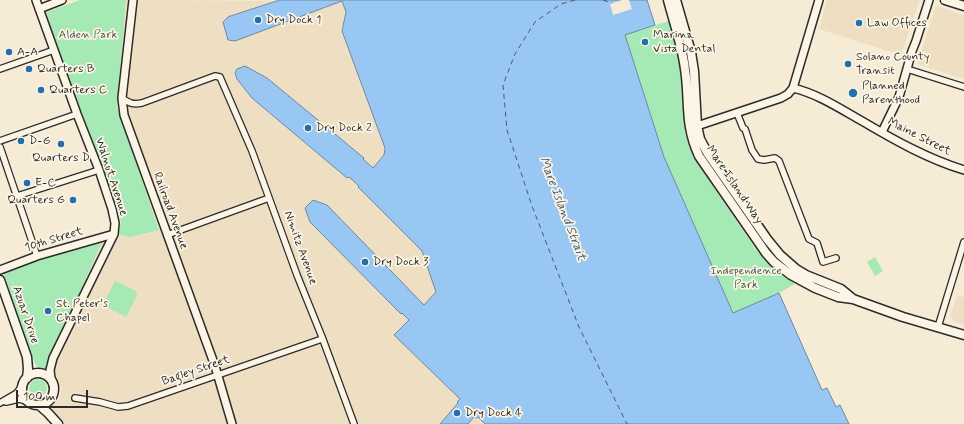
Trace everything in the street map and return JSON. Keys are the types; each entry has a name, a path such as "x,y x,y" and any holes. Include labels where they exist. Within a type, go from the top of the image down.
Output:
{"main road":[{"name":"Mare Island Way","path":"668,0 684,60 693,127"},
{"name":"Mare Island Way","path":"676,0 691,52 694,71 692,141 699,156 766,253 774,262 793,272 841,288 853,299 903,317 964,335"},
{"path":"945,0 964,6"},
{"name":"Azuar Drive","path":"0,280 27,357 34,368 41,373"},
{"name":"Azuar Drive","path":"25,381 28,369 27,357"},
{"path":"41,373 51,379 55,389 51,399 48,402 39,405 31,404 23,395 25,381 33,374 41,373"},
{"path":"51,399 58,424"},
{"path":"39,405 48,412 58,424"}],"street":[{"name":"Walnut Avenue","path":"36,0 99,170 115,223 114,234 54,358 50,370 51,379"},
{"path":"39,9 62,0"},
{"name":"Railroad Avenue","path":"133,0 122,98 126,124 218,374 232,424"},
{"path":"693,127 781,98 788,94 792,88 819,0"},
{"path":"882,132 897,104 929,0"},
{"path":"0,69 54,50"},
{"path":"907,69 964,87"},
{"name":"Nimitz Avenue","path":"122,98 135,104 215,76 220,77 223,81 252,151 297,275 354,424"},
{"name":"Maine Street","path":"792,88 805,91 828,101 935,160 964,170"},
{"path":"737,113 740,122 745,129 752,150 758,159 764,160 775,158 779,161 809,239 817,243 823,262 836,258"},
{"path":"0,141 77,114"},
{"path":"0,146 37,256"},
{"path":"16,196 99,170"},
{"path":"167,235 269,198"},
{"name":"10th Street","path":"0,270 37,256 114,234"},
{"path":"938,327 963,252 964,242"},
{"name":"Bagley Street","path":"75,398 100,402 118,407 128,406 322,338"},
{"path":"0,403 17,393 25,381"},
{"path":"0,403 19,399 28,401"}],"shaded area":[{"path":"126,0 342,1 346,12 342,31 385,148 384,155 358,187 422,251 436,292 424,305 420,302 409,320 395,335 460,399 456,407 472,420 474,417 478,417 485,424 58,424 50,408 59,400 62,388 56,382 53,374 46,371 102,242 112,246 118,234 130,237 160,229 117,106"},
{"path":"827,0 920,0 901,55 819,29"},
{"path":"936,6 964,15 964,79 917,64"},
{"path":"957,296 964,297 964,325 955,322 950,316"}],"green space":[{"name":"Alden Park","path":"80,0 126,0 117,106 159,230 130,237 118,234 121,222 119,214 44,13"},
{"name":"Independence Park","path":"671,20 673,37 681,70 685,134 690,148 716,191 757,251 780,274 795,284 779,293 733,313 664,157 625,35"},
{"path":"99,240 102,242 46,371 40,369 35,364 3,271"},
{"path":"875,257 883,271 875,276 867,262"},
{"path":"115,281 136,291 137,295 126,317 103,305"},
{"path":"34,379 42,379 47,384 45,395 42,397 34,397 29,392 29,384"}],"water":[{"name":"Mare Island Strait","path":"280,0 647,0 655,25 625,35 664,157 733,313 779,293 822,390 827,388 836,407 840,405 849,424 485,424 478,417 474,417 468,424 440,424 460,399 394,335 409,320 402,313 401,314 310,222 305,208 313,200 327,205 424,305 436,292 422,251 358,187 359,186 349,177 347,178 252,98 237,79 235,73 237,69 245,66 267,78 364,158 363,159 373,168 384,155 385,148 342,31 346,12 342,1 235,41 228,40 223,22 228,17"}],"pier":[{"path":"622,0 629,0 632,9 613,15 610,4"}],"ferry route":[{"path":"575,0 561,4 535,22 515,54 503,85 507,130 532,206 579,327 627,424"},
{"path":"603,0 612,3"}],"place":[{"name":"Dry Dock 1","path":"258,20"},
{"name":"Law Offices","path":"859,23"},
{"name":"Marina Vista Dental","path":"645,42"},
{"name":"A-A","path":"9,52"},
{"name":"Solano County Transit","path":"848,64"},
{"name":"Quarters B","path":"29,69"},
{"name":"Quarters C","path":"41,90"},
{"name":"Planned Parenthood","path":"853,93"},
{"name":"Dry Dock 2","path":"308,128"},
{"name":"D-G","path":"21,141"},
{"name":"Quarters D","path":"61,144"},
{"name":"E-C","path":"27,183"},
{"name":"Quarters G","path":"73,200"},
{"name":"Dry Dock 3","path":"365,262"},
{"name":"St. Peter's Chapel","path":"48,311"},
{"name":"Dry Dock 4","path":"457,413"}]}
